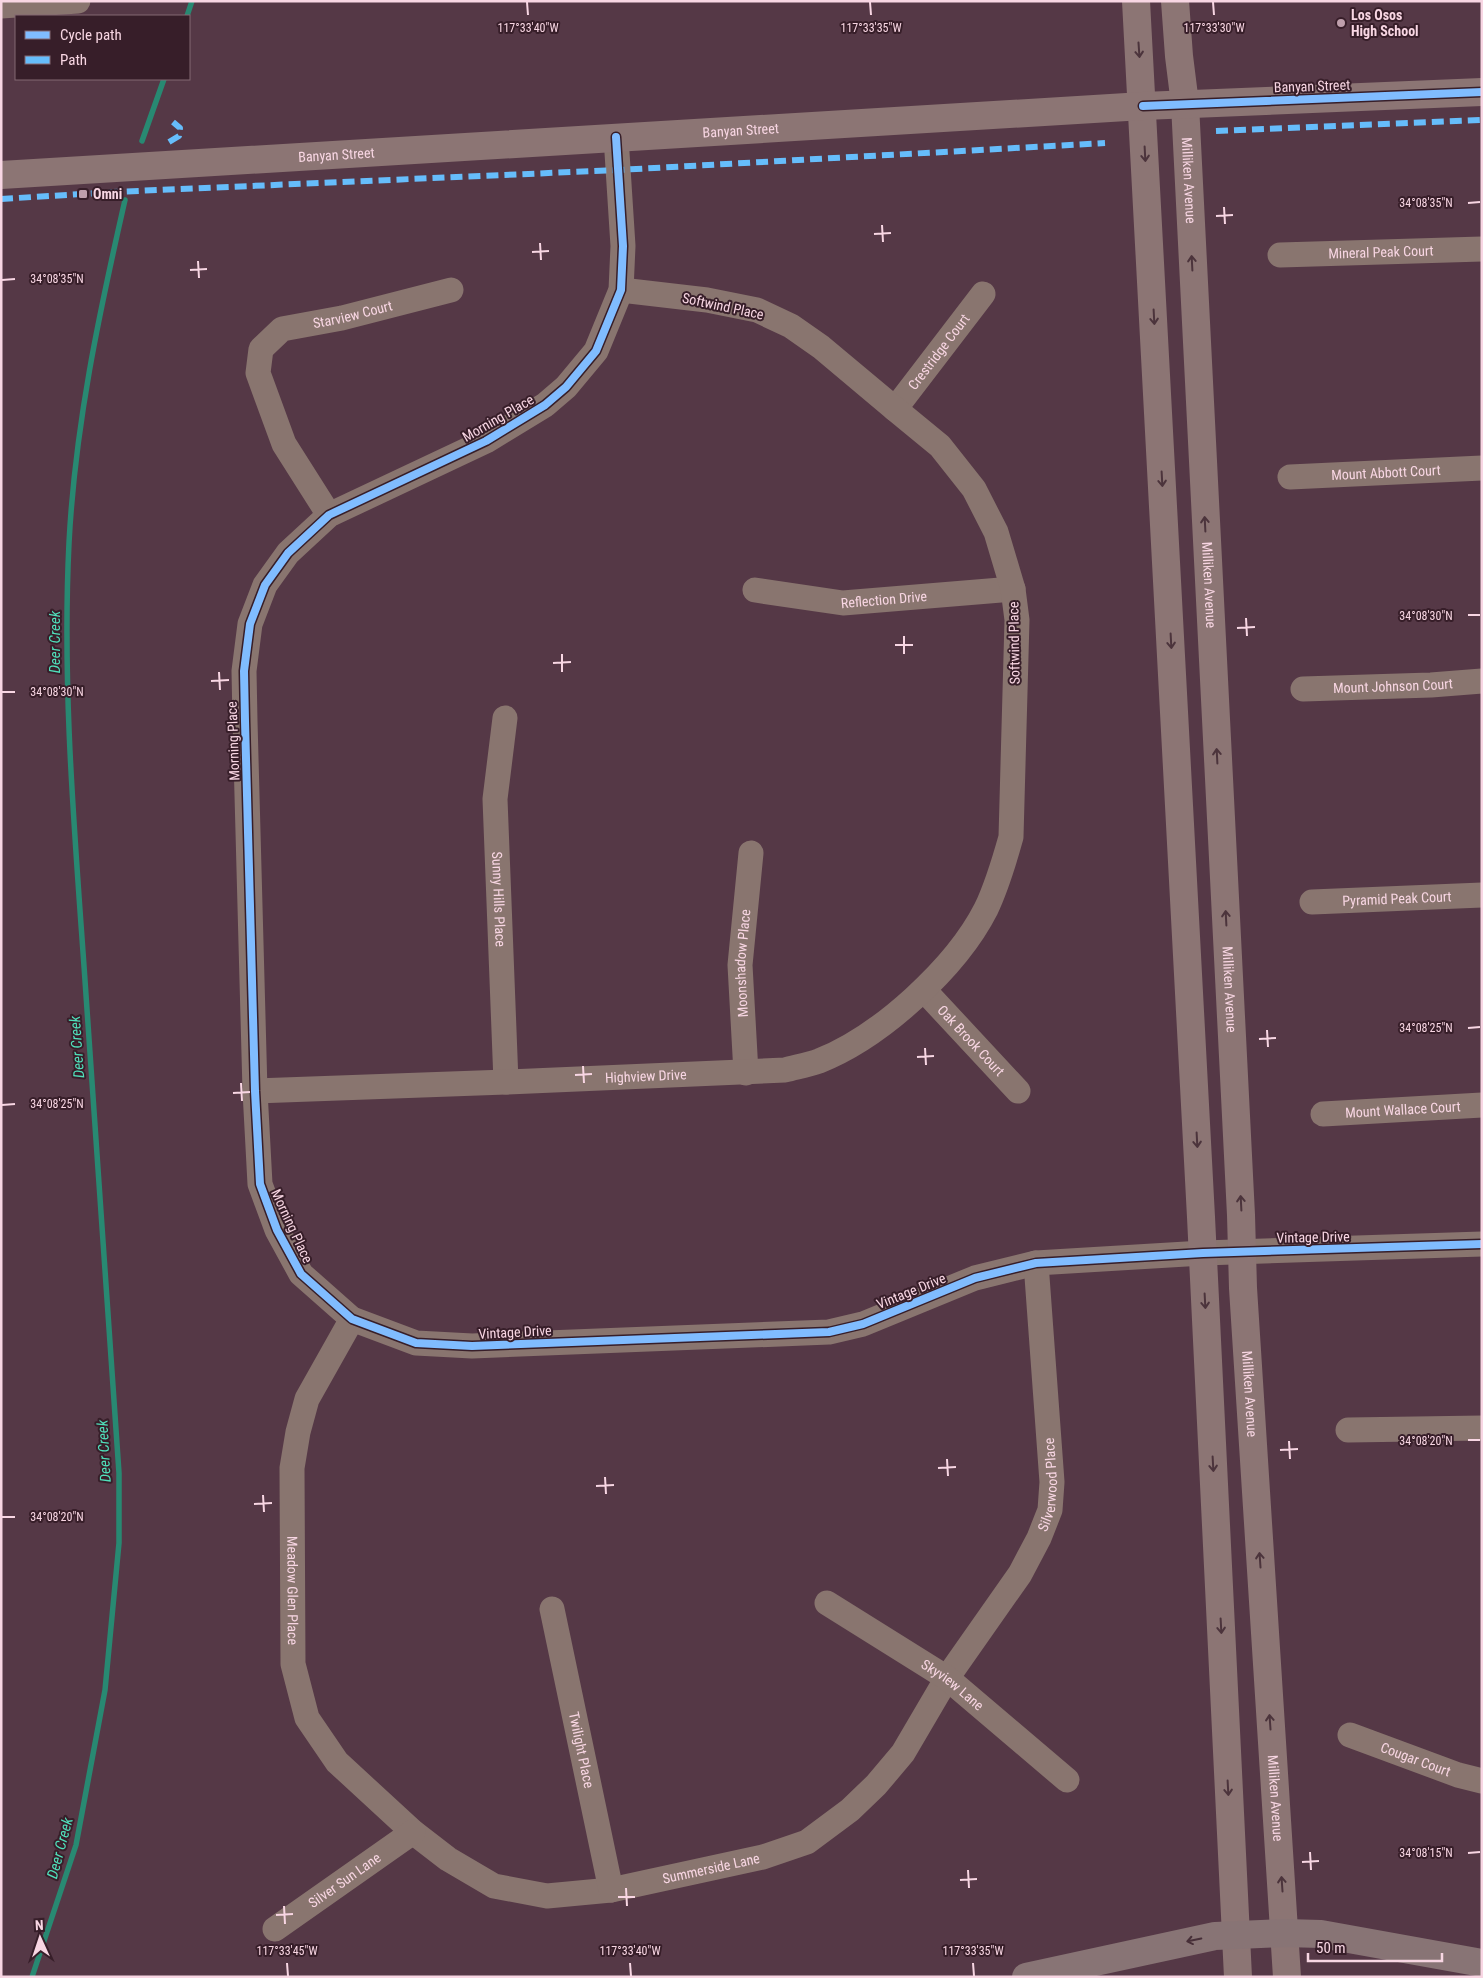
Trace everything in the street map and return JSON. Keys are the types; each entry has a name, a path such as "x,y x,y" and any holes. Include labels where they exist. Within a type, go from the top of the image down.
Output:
{"highway":[{"path":"1026,1977 1215,1936 1285,1933 1320,1934 1482,1963"}],"main road":[{"path":"1136,1 1203,1253 1238,1977"},
{"name":"Milliken Avenue","path":"1175,1 1185,104 1254,1472 1287,1977"},
{"name":"Banyan Street","path":"1,175 1143,106 1482,92"}],"street":[{"path":"1,6 78,1"},
{"name":"Morning Place","path":"352,1319 301,1274 277,1230 260,1184 255,1091 244,671 250,624 265,585 288,553 328,515 486,441 545,405 566,387 596,351 621,290 623,246 616,137"},
{"name":"Mineral Peak Court","path":"1280,254 1482,248"},
{"name":"Starview Court","path":"328,515 284,444 258,372 261,349 282,329 342,318 451,290"},
{"name":"Softwind Place","path":"621,290 707,300 757,310 791,326 821,347 940,446 974,489 996,532 1013,589 1017,620 1011,837 1002,871 985,910 958,954 924,990"},
{"name":"Crestridge Court","path":"895,409 982,294"},
{"name":"Mount Abbott Court","path":"1290,477 1482,468"},
{"name":"Reflection Drive","path":"755,590 843,603 1013,589"},
{"name":"Mount Johnson Court","path":"1303,689 1431,685 1482,681"},
{"name":"Sunny Hills Place","path":"505,718 495,799 506,1082"},
{"name":"Moonshadow Place","path":"746,1072 740,965 751,853"},
{"name":"Pyramid Peak Court","path":"1312,902 1482,896"},
{"name":"Highview Drive","path":"255,1091 785,1070 819,1061 881,1025 924,990"},
{"name":"Oak Brook Court","path":"924,990 1018,1091"},
{"name":"Mount Wallace Court","path":"1323,1114 1482,1105"},
{"name":"Vintage Drive","path":"352,1319 416,1343 472,1346 829,1332 863,1324 975,1278 1036,1263 1203,1253 1482,1244"},
{"name":"Silverwood Place","path":"947,1678 1020,1574 1039,1538 1050,1510 1052,1482 1036,1263"},
{"name":"Meadow Glen Place","path":"352,1319 307,1399 298,1432 292,1468 294,1664 307,1718 337,1762 413,1832"},
{"path":"1348,1430 1482,1428"},
{"name":"Skyview Lane","path":"827,1603 947,1678 1067,1780"},
{"name":"Twilight Place","path":"552,1609 610,1890"},
{"name":"Summerside Lane","path":"413,1832 448,1859 494,1886 547,1896 610,1890 763,1857 807,1842 850,1810 876,1785 903,1753 947,1678"},
{"name":"Cougar Court","path":"1350,1735 1458,1775 1482,1781"},
{"name":"Silver Sun Lane","path":"275,1928 413,1832"}],"waterway":[{"name":"Deer Creek","path":"187,15 192,1"},
{"name":"Deer Creek","path":"142,141 164,80"},
{"name":"Deer Creek","path":"32,1977 76,1845 105,1690 119,1543 119,1473 70,754 67,596 72,499 82,413 97,328 125,200"}],"marked path":[{"path":"1216,131 1482,120"},
{"path":"169,142 179,136 180,128 173,122"},
{"path":"1,199 113,192 618,170 1105,143"}],"cycle path":[{"path":"1143,106 1482,92"},
{"path":"616,137 623,246 621,290 596,351 566,387 545,405 486,441 329,515 288,553 265,585 250,624 244,671 255,1091 260,1184 277,1230 301,1274 352,1319 416,1343 472,1346 829,1332 863,1324 975,1278 1036,1263 1203,1253 1482,1244"}],"place":[{"name":"Los Osos High School","path":"1341,23"},
{"name":"Omni","path":"83,194"}]}
